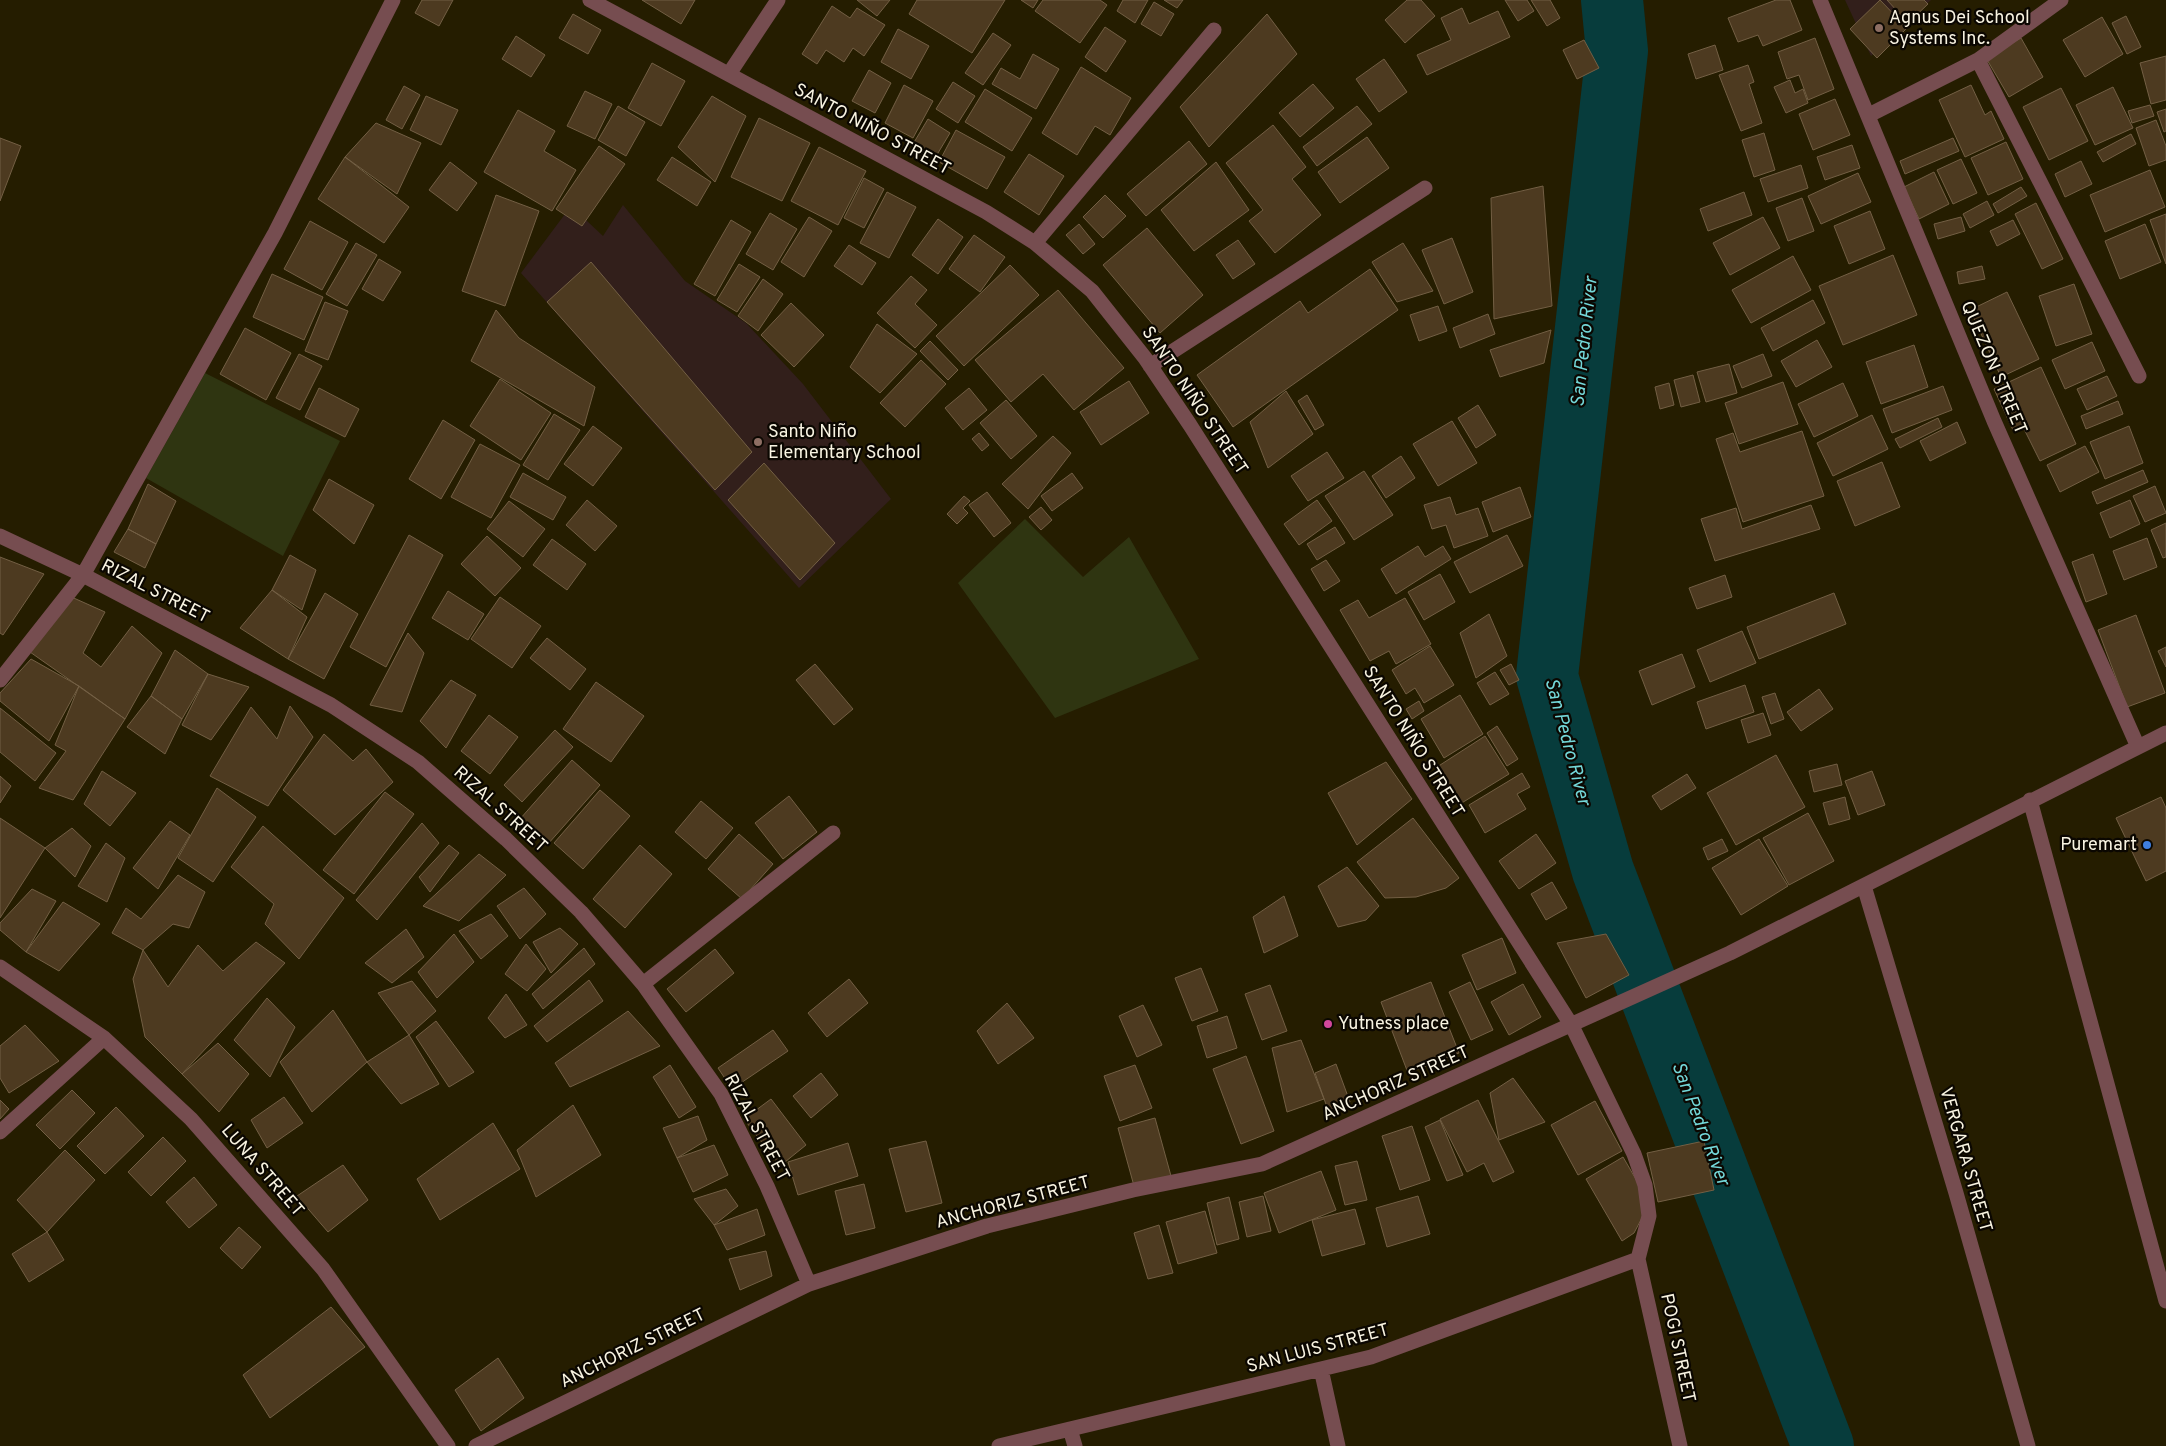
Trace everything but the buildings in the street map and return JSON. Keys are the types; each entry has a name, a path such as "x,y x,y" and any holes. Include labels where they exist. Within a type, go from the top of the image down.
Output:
{"street":[{"path":"0,680 82,575 275,233 393,0"},
{"name":"SANTO NIÑO STREET","path":"590,0 986,212 1035,243 1092,292 1150,366 1190,424 1572,1026 1634,1154 1645,1185 1649,1216 1638,1259"},
{"path":"729,74 778,0"},
{"name":"QUEZON STREET","path":"1820,0 1994,421 2138,747"},
{"path":"1869,115 1978,60 2061,0"},
{"path":"1035,243 1214,30"},
{"path":"1978,60 2139,376"},
{"path":"1150,366 1425,188"},
{"name":"RIZAL STREET","path":"0,536 82,575 331,704 418,762 506,840 581,912 643,984 721,1094 767,1186 810,1284"},
{"name":"ANCHORIZ STREET","path":"476,1446 810,1284 987,1226 1133,1190 1262,1164 1572,1026 1730,953 2166,733"},
{"path":"2030,800 2166,1301"},
{"path":"643,984 834,834"},
{"name":"VERGARA STREET","path":"1864,886 1954,1184 2028,1446"},
{"name":"LUNA STREET","path":"0,966 104,1038 192,1118 323,1269 448,1446"},
{"path":"0,1132 104,1038"},
{"name":"SAN LUIS STREET","path":"1000,1446 1371,1357 1638,1259"},
{"name":"POGI STREET","path":"1638,1259 1680,1446"},
{"path":"1321,1369 1338,1446"},
{"path":"1070,1429 1075,1446"}],"shaded area":[{"name":"Agnus Dei School Systems Inc.","path":"1845,0 1931,0 1871,56"},
{"name":"Santo Niño Elementary School","path":"623,205 685,281 746,323 803,384 891,499 799,588 521,273 571,206 603,236"}],"green space":[{"path":"205,373 340,441 283,556 146,478"},
{"path":"1025,519 1083,577 1129,537 1199,659 1055,718 958,583"}],"waterway":[{"name":"San Pedro River","path":"1612,0 1617,51 1547,676 1603,871 1823,1446"}],"place":[{"name":"Agnus Dei School Systems Inc.","path":"1879,28"},
{"name":"Santo Niño Elementary School","path":"758,442"},
{"name":"Puremart","path":"2147,845"},
{"name":"Yutness place","path":"1328,1024"}]}
